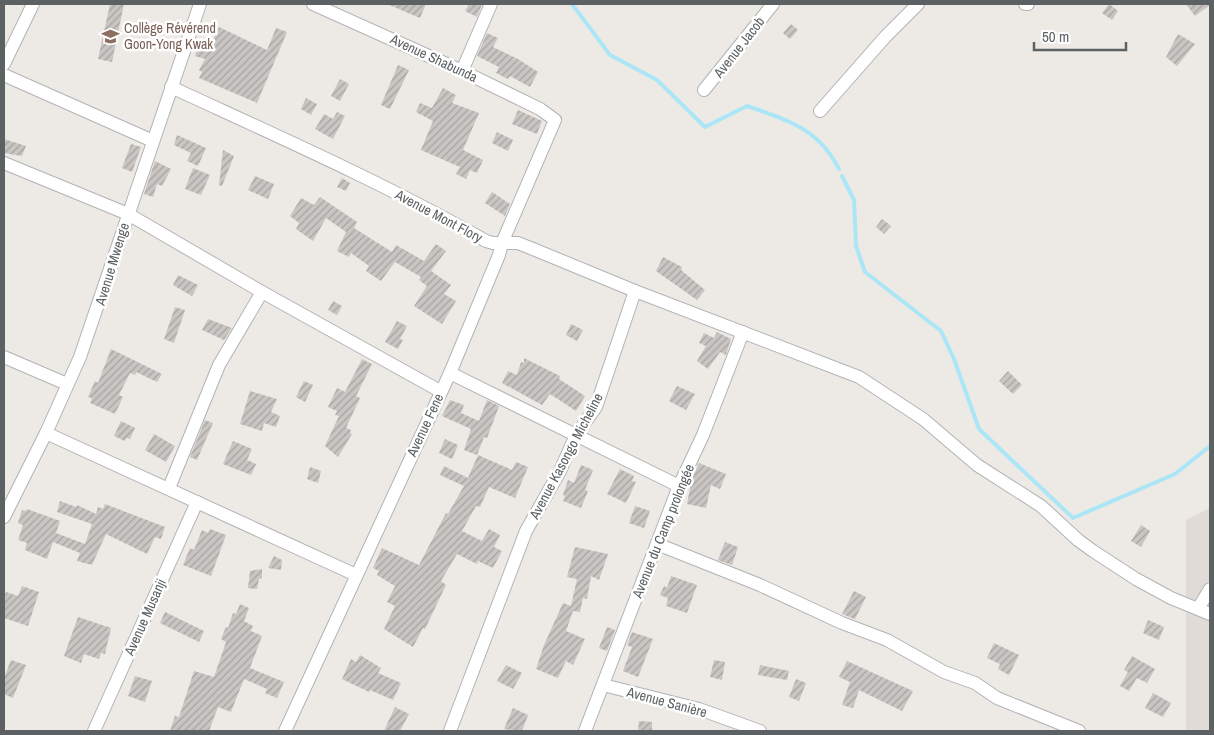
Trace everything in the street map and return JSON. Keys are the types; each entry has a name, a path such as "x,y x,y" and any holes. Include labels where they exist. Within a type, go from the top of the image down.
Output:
{"street":[{"path":"4,64 33,4"},
{"name":"Avenue Mwenge","path":"4,516 46,433 96,316 152,140 200,4"},
{"name":"Avenue Shabunda","path":"313,4 462,70 553,117"},
{"path":"462,70 491,4"},
{"name":"Avenue Jacob","path":"704,90 773,4"},
{"path":"820,111 886,36 918,4"},
{"path":"4,75 152,140"},
{"name":"Avenue Mont Flory","path":"171,87 328,159 442,216 486,241 518,243 533,248 635,291 859,377 923,419 977,465 1041,506 1093,551 1136,579 1171,598 1199,607 1210,614"},
{"name":"Avenue Fene","path":"285,731 440,391 450,373 499,255 502,243 555,124 553,117"},
{"path":"4,163 128,214 262,292 440,391"},
{"name":"Avenue Kasongo Micheline","path":"450,731 526,531 560,471 576,435 599,401 635,291"},
{"path":"169,488 219,366 262,292"},
{"name":"Avenue du Camp prolongée","path":"585,731 680,486 703,435 744,332"},
{"path":"4,357 67,384"},
{"path":"450,373 625,457 680,486"},
{"path":"46,433 356,575"},
{"name":"Avenue Musanji","path":"94,731 197,502"},
{"path":"657,544 760,585 842,624 887,640 944,672 975,683 997,698 1079,731"},
{"path":"1199,607 1210,589"},
{"name":"Avenue Sanière","path":"603,684 699,709 760,731"}],"shaded area":[{"path":"1210,508 1210,731 1186,731 1186,520"}],"building":[{"path":"110,4 124,4 112,62 98,59"},
{"path":"387,4 426,4 420,18"},
{"path":"469,4 482,4 477,17 465,11"},
{"path":"1109,4 1118,11 1112,20 1102,13"},
{"path":"1186,4 1210,4 1210,5 1195,16"},
{"path":"791,24 798,30 790,39 783,33"},
{"path":"219,27 267,50 276,28 287,32 257,103 199,78 202,72 199,70 205,59 195,56 199,44 209,48"},
{"path":"487,33 498,38 493,47 518,59 538,72 530,87 510,76 508,79 496,73 499,67 477,56"},
{"path":"1178,34 1195,44 1177,66 1166,57"},
{"path":"398,65 409,70 390,109 381,105"},
{"path":"340,79 349,84 340,101 331,96"},
{"path":"443,88 456,95 452,103 479,113 463,150 483,160 477,173 470,170 466,179 456,174 460,167 421,150 433,121 416,112 420,103 432,108"},
{"path":"306,98 317,104 311,115 301,109"},
{"path":"518,110 542,121 537,134 512,124"},
{"path":"337,112 345,116 333,139 315,129 324,114 333,119"},
{"path":"497,132 513,140 508,151 492,143"},
{"path":"177,135 206,148 198,166 187,161 191,153 174,145"},
{"path":"4,139 26,146 22,156 4,153"},
{"path":"131,144 141,147 132,172 122,168"},
{"path":"223,150 234,156 222,186 219,185"},
{"path":"155,161 171,169 162,186 157,184 153,197 144,194"},
{"path":"193,168 210,175 201,195 185,189"},
{"path":"255,176 274,184 268,199 248,190"},
{"path":"342,178 350,183 346,191 337,187"},
{"path":"492,192 510,204 505,216 485,203"},
{"path":"320,197 357,222 354,228 392,252 396,245 424,261 436,244 446,251 431,271 451,285 444,294 456,301 442,324 414,306 427,286 419,280 421,277 395,262 381,281 366,271 369,266 351,253 349,257 337,251 346,232 326,218 313,241 296,229 299,223 290,216 301,198 314,205"},
{"path":"882,219 891,226 884,234 876,227"},
{"path":"663,257 682,267 681,270 705,290 697,300 656,271"},
{"path":"178,275 198,285 192,296 173,285"},
{"path":"333,301 342,306 337,315 328,310"},
{"path":"175,307 185,310 174,343 164,339"},
{"path":"208,319 232,328 224,340 202,330"},
{"path":"397,321 407,326 400,339 403,340 398,349 385,342"},
{"path":"571,324 583,330 577,341 566,335"},
{"path":"717,332 731,339 726,355 720,352 708,369 697,361 706,346 699,343 704,333 714,338"},
{"path":"111,349 162,374 157,382 136,372 135,375 130,373 119,395 123,397 115,414 90,403 92,398 88,397 95,381 98,383"},
{"path":"524,358 560,376 559,379 585,396 576,411 550,394 542,405 502,383 508,371 517,375 521,362 524,363"},
{"path":"362,359 372,364 356,396 360,398 346,428 351,430 350,433 352,434 338,457 325,446 339,416 335,415 337,411 328,407 337,388 345,392"},
{"path":"1008,371 1022,385 1013,394 999,381"},
{"path":"304,381 313,385 305,402 296,397"},
{"path":"677,386 695,394 686,410 669,401"},
{"path":"250,391 277,399 271,412 280,416 276,427 264,423 262,431 240,424"},
{"path":"450,400 464,405 461,413 479,421 487,400 499,406 487,438 484,437 477,455 464,450 471,429 442,416"},
{"path":"205,420 213,423 197,460 190,457"},
{"path":"121,421 135,428 130,439 126,438 125,441 114,436"},
{"path":"154,434 175,446 166,462 145,450"},
{"path":"445,439 458,445 452,459 439,453"},
{"path":"233,441 252,449 247,460 256,464 251,475 223,464"},
{"path":"478,455 512,470 516,462 528,467 515,498 489,487 480,507 476,506 462,531 482,541 489,529 500,535 494,547 502,551 493,568 478,561 477,564 457,554 441,581 446,585 425,629 423,628 413,647 384,629 395,606 387,602 395,586 377,575 379,571 373,568 382,548 419,565 446,513 448,514 464,486 440,475 444,466 468,478"},
{"path":"699,463 726,474 720,489 711,485 706,508 687,504 692,478"},
{"path":"581,465 593,470 585,490 588,491 581,508 563,501 565,496 563,495 568,480 574,483"},
{"path":"310,467 321,471 318,483 307,479"},
{"path":"620,469 634,476 632,481 636,482 626,503 607,494"},
{"path":"60,501 76,507 77,505 96,514 98,507 103,509 105,504 165,527 161,539 155,537 147,554 106,534 92,565 77,561 80,553 53,542 47,559 25,550 27,543 18,540 23,525 18,523 22,510 26,511 27,509 60,521 56,533 85,544 92,524 57,512"},
{"path":"635,506 650,511 644,528 629,523"},
{"path":"1141,525 1150,531 1141,547 1131,541"},
{"path":"210,529 226,535 211,576 183,565 190,548 194,550 202,530 208,533"},
{"path":"725,542 738,547 732,565 718,560"},
{"path":"575,547 608,554 599,580 591,576 587,599 583,598 580,612 573,611 566,631 585,639 573,665 566,661 558,678 536,669 544,645 563,603 571,606 577,579 567,577"},
{"path":"274,556 282,560 281,570 268,568"},
{"path":"262,569 262,578 259,579 257,589 248,588 250,571"},
{"path":"671,576 697,585 687,613 666,606 668,598 660,595 664,586 667,588"},
{"path":"22,586 39,592 28,626 4,618 4,598 6,592 18,596"},
{"path":"854,591 866,597 855,619 842,614"},
{"path":"240,604 249,608 244,621 253,626 251,631 262,636 250,668 284,682 277,698 265,693 267,689 244,679 231,712 218,707 209,731 170,731 175,716 179,717 194,671 214,677 226,642 221,639 226,627 228,628 233,613 236,614"},
{"path":"165,612 204,631 199,642 160,623"},
{"path":"78,617 111,628 105,654 101,653 99,659 84,654 81,663 64,656"},
{"path":"1148,620 1164,627 1159,640 1143,633"},
{"path":"607,627 615,630 607,651 599,648"},
{"path":"632,632 653,639 638,677 623,671 632,647 627,645"},
{"path":"994,643 1019,655 1009,675 998,669 1000,664 987,658"},
{"path":"360,655 381,668 378,673 401,683 393,700 370,690 369,692 342,679 351,659 356,662"},
{"path":"1132,656 1155,669 1147,683 1137,678 1129,691 1120,686 1128,672 1124,670"},
{"path":"11,660 26,665 13,698 4,694 4,678"},
{"path":"714,660 725,662 722,680 710,677"},
{"path":"847,661 913,691 902,711 859,690 853,708 842,705 850,682 839,677"},
{"path":"506,665 522,673 513,689 497,681"},
{"path":"760,665 789,671 787,680 758,675"},
{"path":"135,676 152,681 145,702 128,696"},
{"path":"796,679 806,683 799,701 789,697"},
{"path":"1153,693 1171,703 1163,717 1145,708"},
{"path":"395,707 409,714 400,731 384,731"},
{"path":"513,708 528,715 522,731 504,729"},
{"path":"639,721 652,722 652,731 638,731"}],"waterway":[{"path":"572,4 610,55 657,80 705,127 747,106 800,127 821,144 831,155 839,169"},
{"path":"842,176 854,200 856,246 865,272 941,331 954,359 979,429 1073,518 1175,474 1210,446"}],"place":[{"name":"Collège Révérend Goon-Yong Kwak","path":"110,36"}]}
